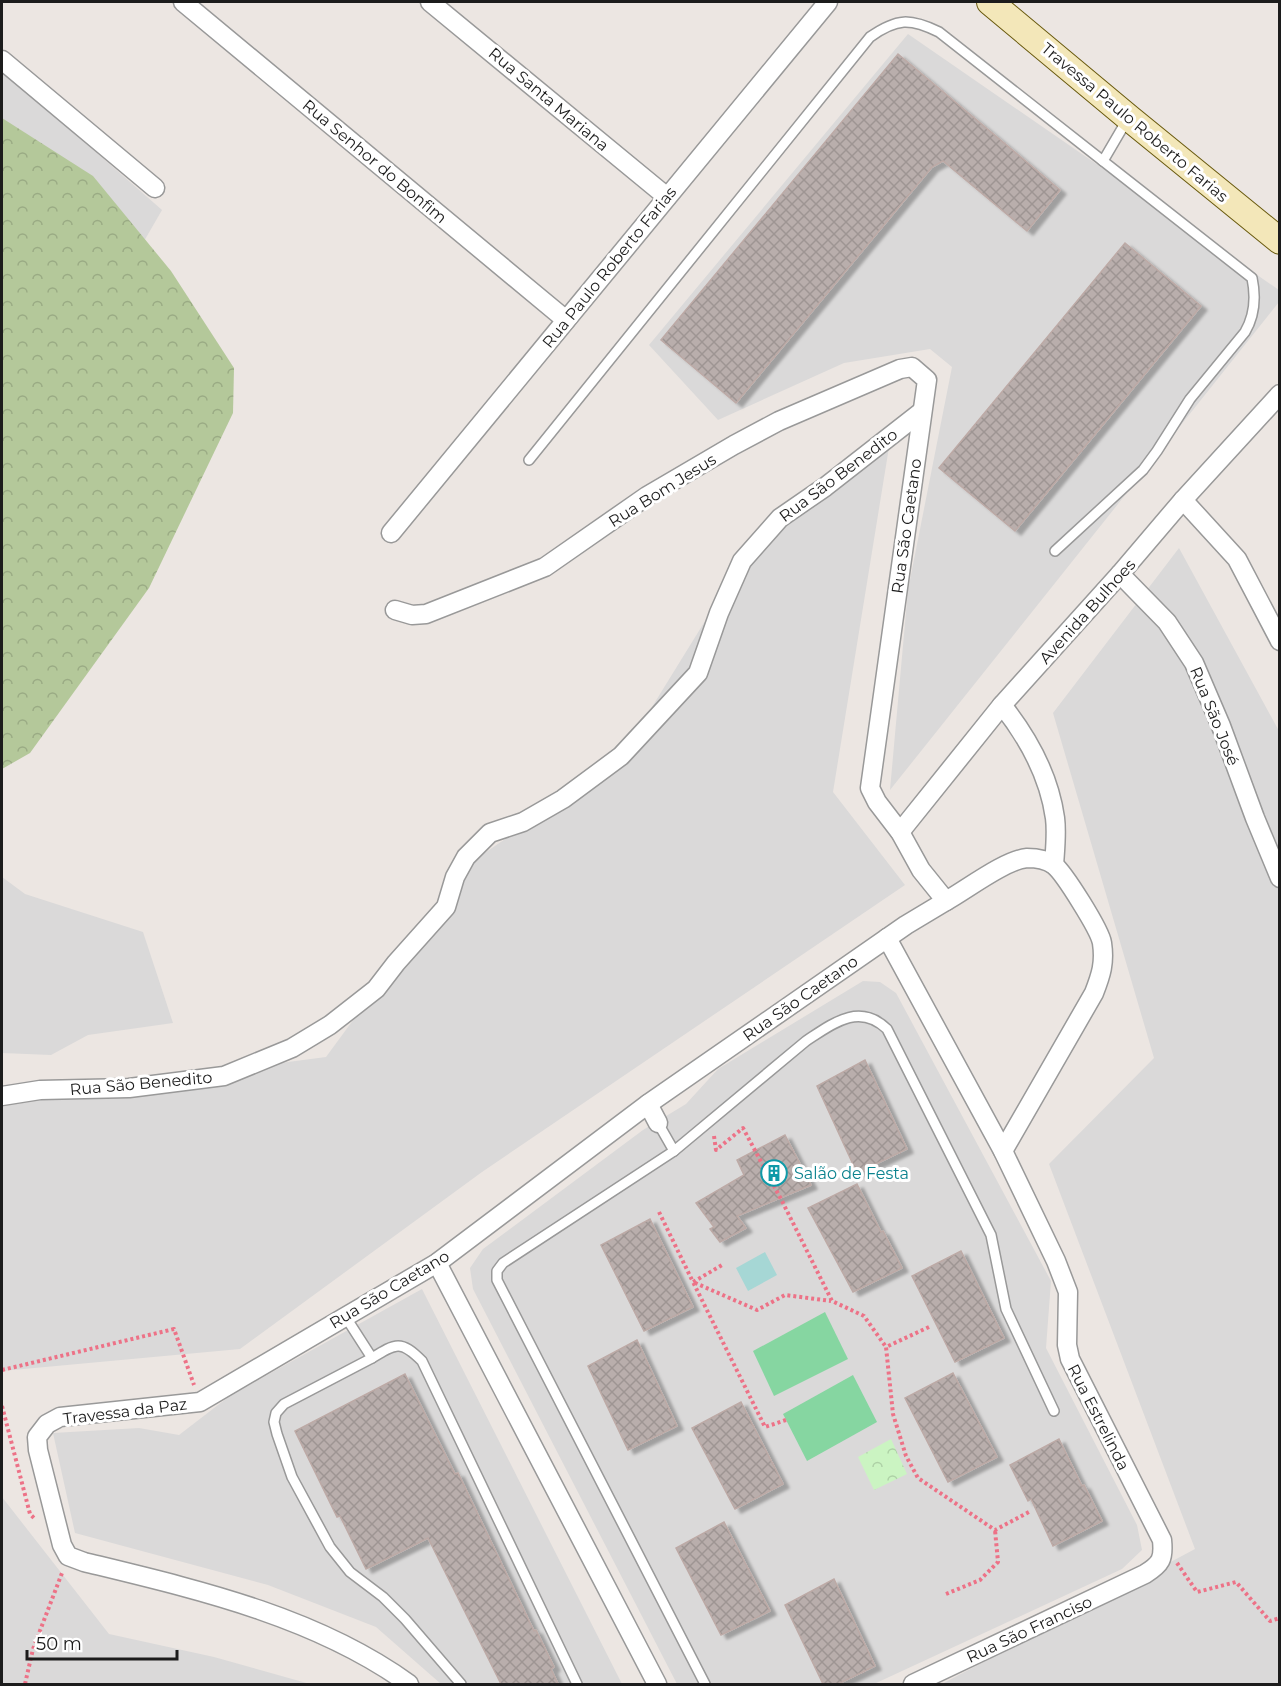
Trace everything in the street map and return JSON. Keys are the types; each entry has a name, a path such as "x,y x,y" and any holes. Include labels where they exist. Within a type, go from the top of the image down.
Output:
{"street":[{"name":"Rua Senhor do Bonfim","path":"183,2 566,320"},
{"name":"Rua Santa Mariana","path":"430,2 667,197"},
{"name":"Rua Paulo Roberto Farias","path":"391,533 828,2"},
{"name":"Travessa Paulo Roberto Farias","path":"990,2 1280,241"},
{"path":"2,60 155,188"},
{"name":"Rua Bom Jesus","path":"395,610 411,615 426,615 545,567 647,496 779,421 900,369 912,367 927,380"},
{"name":"Rua São Caetano","path":"200,1402 437,1263 648,1104 887,938 946,901 921,870 900,832 877,802 870,788 927,380"},
{"name":"Avenida Bulhoes","path":"900,832 1002,705 1280,394"},
{"name":"Rua São Benedito","path":"2,1096 40,1090 129,1088 224,1076 292,1048 330,1025 376,989 446,907 455,877 466,857 490,833 523,822 563,799 621,756 698,673 719,613 742,561 780,518 825,487 921,412"},
{"path":"1183,500 1237,559 1280,641"},
{"name":"Rua São José","path":"1119,574 1167,621 1194,663 1210,698 1280,878"},
{"path":"1002,705 1019,726 1037,756 1048,787 1055,820 1054,865"},
{"path":"946,901 1010,863 1026,858 1040,859 1054,865 1093,920 1102,941 1103,968 1094,993 1003,1151"},
{"name":"Rua Estrelinda","path":"887,938 1003,1151 1056,1260 1068,1292 1067,1345 1070,1359 1162,1540"},
{"path":"648,1104 658,1123"},
{"path":"437,1263 657,1684"},
{"name":"Travessa da Paz","path":"68,1556 62,1545 38,1450 37,1437 46,1424 60,1417 200,1402"},
{"name":"Rua São Franciso","path":"913,1684 1145,1574 1158,1566 1163,1553 1162,1540"},
{"path":"68,1556 84,1563 220,1597 293,1622 349,1648 409,1684"}],"lane":[{"path":"529,460 870,37 886,26 903,21 919,22 939,32 1252,278 1254,289 1252,320 1245,332 1190,399 1143,470 1055,551"},
{"path":"1102,161 1129,118"},
{"path":"705,1684 497,1280 497,1271 503,1263 674,1151 806,1041 830,1025 846,1018 862,1016 879,1022 887,1029 991,1235 1006,1308 1054,1411"},
{"path":"658,1123 674,1151"},
{"path":"345,1316 372,1358"},
{"path":"462,1684 405,1619 383,1597 350,1572 330,1547 291,1477 274,1422 276,1413 284,1404 391,1346 400,1345 409,1348 422,1361 577,1684"}],"path":[{"path":"712,1119 716,1150 743,1128 832,1301"},
{"path":"658,1212 765,1427 786,1420"},
{"path":"693,1282 724,1264"},
{"path":"693,1282 757,1310 785,1295 832,1301 864,1316 886,1347 893,1414 906,1455 918,1478 995,1530"},
{"path":"886,1347 929,1327"},
{"path":"2,1370 174,1329 200,1402"},
{"path":"2,1406 30,1514 38,1522"},
{"path":"995,1530 1029,1512"},
{"path":"946,1594 980,1580 998,1562 995,1530"},
{"path":"1162,1540 1197,1592 1236,1582 1270,1621 1280,1618"},
{"path":"25,1684 33,1649 68,1556"}],"shaded area":[{"path":"908,34 1279,290 1279,302 890,790 908,590 952,367 930,349 844,363 718,420 649,345"},
{"path":"2,70 162,210 2,487"},
{"path":"890,441 833,792 905,885 482,1172 240,1349 2,1371 2,1100 326,1057 467,865 618,762 760,532"},
{"path":"1179,548 1279,731 1279,1684 942,1684 1195,1549 1049,1164 1154,1058 1053,713"},
{"path":"2,877 25,894 143,932 173,1023 88,1035 51,1055 2,1053"},
{"path":"863,981 880,982 896,993 1051,1281 1046,1348 1137,1525 1142,1550 1122,1569 874,1684 677,1684 473,1289 470,1268 483,1249 643,1130 686,1104 718,1069"},
{"path":"422,1289 622,1684 441,1684 376,1627 268,1585 75,1533 53,1433 139,1428 179,1435 231,1395"},
{"path":"2,1497 109,1634 214,1657 310,1684 2,1684"}],"green space":[{"path":"2,118 93,176 171,271 234,368 233,413 149,588 30,753 2,769"},
{"path":"825,1312 848,1359 774,1396 753,1351"},
{"path":"853,1375 877,1422 807,1461 783,1414"},
{"path":"891,1439 907,1474 874,1490 858,1457"}],"water":[{"path":"765,1252 777,1275 748,1291 736,1268"}],"building":[{"path":"898,54 1060,190 1027,231 943,161 932,167 736,403 661,340"},
{"path":"1125,243 1201,306 1015,531 939,468"},
{"path":"865,1060 907,1149 857,1173 817,1086"},
{"path":"785,1135 811,1185 737,1216 746,1228 720,1242 710,1229 714,1227 696,1203 744,1175 737,1160"},
{"path":"857,1184 902,1268 853,1292 808,1208"},
{"path":"650,1219 693,1307 644,1331 601,1245"},
{"path":"961,1251 1004,1338 955,1362 912,1276"},
{"path":"637,1340 677,1426 628,1450 588,1366"},
{"path":"953,1373 997,1457 948,1482 905,1398"},
{"path":"405,1374 455,1474 458,1473 534,1631 536,1630 554,1667 551,1669 558,1684 501,1684 428,1538 366,1569 340,1516 337,1517 295,1431"},
{"path":"741,1402 783,1484 735,1509 692,1428"},
{"path":"1059,1439 1102,1521 1053,1546 1031,1499 1028,1501 1010,1465"},
{"path":"724,1522 770,1611 721,1635 676,1548"},
{"path":"834,1579 875,1666 838,1684 823,1684 785,1605"}],"place":[{"name":"Salão de Festa","path":"774,1173"}]}
